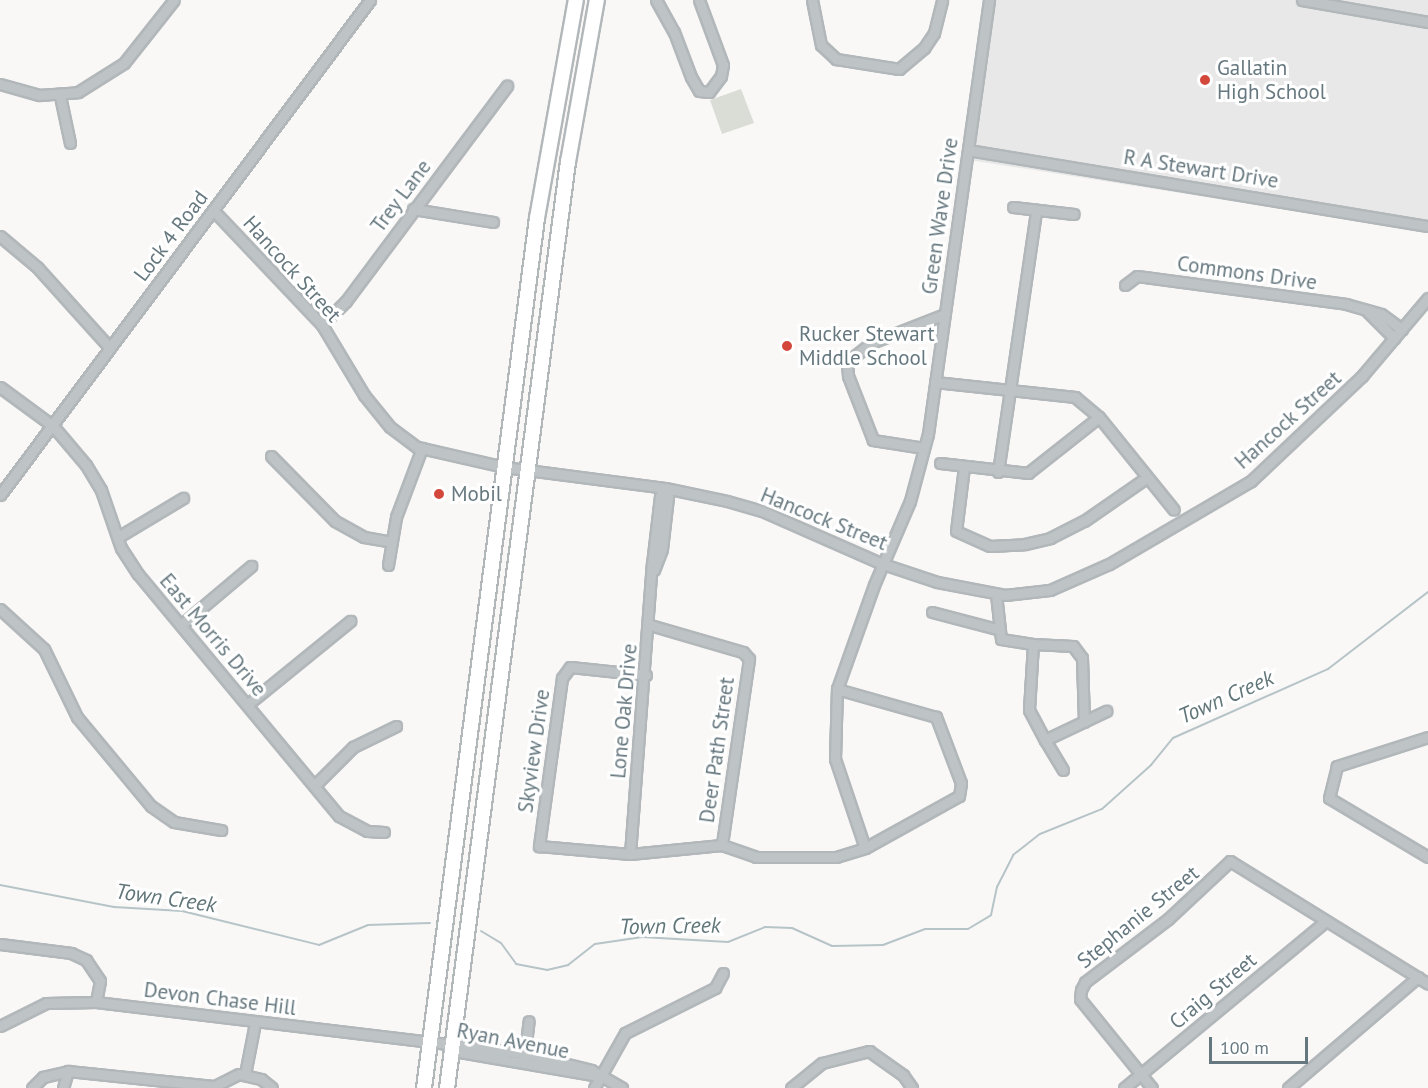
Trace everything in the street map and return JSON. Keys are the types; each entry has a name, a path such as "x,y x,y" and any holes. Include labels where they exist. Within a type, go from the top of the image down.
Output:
{"highway":[{"path":"447,1088 443,1045 504,467 537,218 576,0"},
{"path":"424,1088 443,1045 528,469 568,162 597,0"}],"street":[{"path":"0,84 39,95 60,96 99,81 124,63 174,0"},
{"name":"Lock 4 Road","path":"0,495 370,0"},
{"path":"656,0 674,32 691,77 699,91 709,93 722,76 723,65 699,0"},
{"path":"812,0 821,45 836,60 899,69 924,48 934,33 942,0"},
{"name":"Green Wave Drive","path":"865,848 835,759 837,689 883,564 910,501 924,448 989,0"},
{"path":"1302,0 1428,22"},
{"name":"Trey Lane","path":"322,325 346,301 507,86"},
{"path":"60,96 70,143"},
{"name":"R A Stewart Drive","path":"968,150 1428,226"},
{"path":"1013,207 1074,214"},
{"path":"413,209 494,222"},
{"name":"Hancock Street","path":"213,210 322,325 364,395 390,427 422,448 504,467 666,488 762,511 883,564 938,582 996,594 1050,590 1101,567 1251,481 1362,376 1428,297"},
{"path":"998,472 1036,210"},
{"path":"0,236 38,267 110,348"},
{"name":"Commons Drive","path":"1125,285 1137,276 1366,310 1402,329"},
{"path":"1366,310 1394,338"},
{"path":"924,448 873,440 848,376 847,362 870,343 945,315"},
{"path":"935,382 1010,392 1075,396 1099,417 1174,510"},
{"name":"East Morris Drive","path":"0,387 53,426 86,465 101,490 118,537 138,574 339,816 355,826 384,832"},
{"path":"940,463 998,472 1028,473 1099,417"},
{"path":"388,565 396,517 422,448"},
{"path":"272,456 335,521 364,537 391,542"},
{"path":"964,467 956,531 990,546 1025,544 1050,538 1084,521 1146,478"},
{"name":"Lone Oak Drive","path":"630,854 660,496 666,488"},
{"path":"118,537 183,498"},
{"path":"181,625 251,566"},
{"path":"996,594 997,629 1001,639 1033,644 1073,646 1082,658 1084,722"},
{"path":"0,609 44,649 77,717 151,806 174,822 221,830"},
{"path":"932,612 997,629"},
{"path":"248,704 350,621"},
{"name":"Deer Path Street","path":"650,625 743,652 749,659 722,845"},
{"path":"1033,644 1029,710 1063,770"},
{"name":"Skyview Drive","path":"630,854 539,846 562,678 570,667 646,675"},
{"path":"630,854 722,845 756,857 836,857 865,848 959,796 961,783 936,717 837,689"},
{"path":"1046,740 1106,711"},
{"path":"315,785 354,747 396,726"},
{"path":"1428,737 1337,766 1329,798 1428,857"},
{"name":"Stephanie Street","path":"1152,1088 1080,999 1085,982 1168,919 1230,861 1326,921"},
{"path":"1326,921 1428,984"},
{"name":"Craig Street","path":"1124,1088 1326,921"},
{"path":"0,944 71,953 86,960 100,981 96,1002"},
{"path":"594,1088 625,1033 714,988 723,973"},
{"path":"1288,1088 1418,977"},
{"name":"Devon Chase Hill","path":"0,1026 46,1003 96,1002 443,1045"},
{"path":"524,1057 528,1021"},
{"path":"245,1074 255,1023"},
{"name":"Ryan Avenue","path":"443,1045 524,1057 557,1059 622,1088"},
{"path":"790,1088 822,1063 869,1051 903,1075 912,1088"},
{"path":"32,1088 43,1077 68,1071 212,1087 245,1074 272,1088"},
{"path":"63,1088 68,1071"}],"shaded area":[{"name":"Gallatin High School","path":"996,0 1428,0 1428,232 969,160"},
{"path":"741,89 754,123 722,134 710,100"}],"waterway":[{"name":"Town Creek","path":"481,931 501,943 516,964 547,970 568,965 595,944 642,937 728,942 765,927 792,928 832,946 883,945 925,929 968,929 991,915 997,887 1013,855 1040,834 1102,809 1151,765 1173,738 1328,669 1428,592"},
{"name":"Town Creek","path":"0,885 114,907 182,911 319,945 368,925 430,923"}],"place":[{"name":"Gallatin High School","path":"1205,80"},
{"name":"Rucker Stewart Middle School","path":"787,346"},
{"name":"Mobil","path":"439,494"}]}
